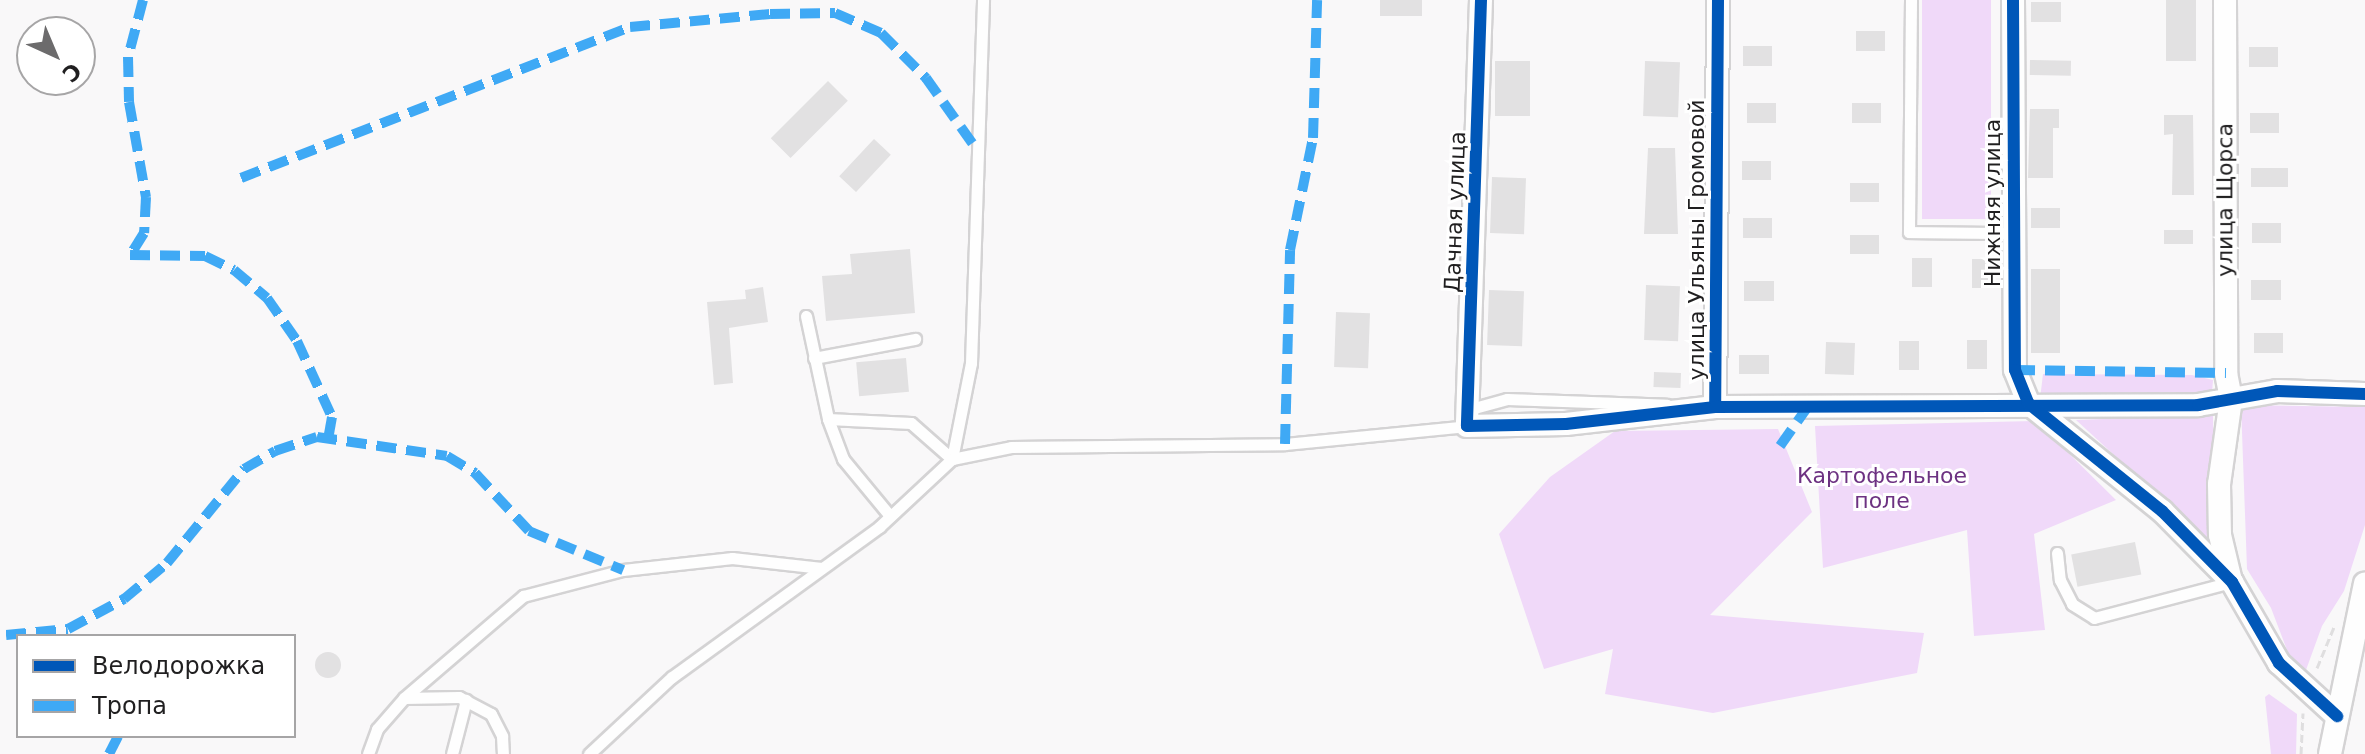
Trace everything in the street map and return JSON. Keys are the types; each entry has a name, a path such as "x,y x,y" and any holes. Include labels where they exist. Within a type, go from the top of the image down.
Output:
{"street":[{"name":"Дачная улица","path":"1467,418 1481,0"},
{"name":"улица Ульяны Громовой","path":"1718,0 1715,407 2028,403 2198,405 2277,391 2365,394"},
{"name":"Нижняя улица","path":"2013,0 2015,370 2028,403"},
{"name":"улица Щорса","path":"2225,0 2226,373 2231,399 2219,484 2220,535 2232,582"},
{"path":"2028,403 2162,511 2232,582 2279,663 2337,716"},
{"path":"1467,418 1566,424 1684,407 1715,407"},
{"path":"2336,753 2337,716 2363,593"}],"lane":[{"path":"952,459 971,363 983,0"},
{"name":"Нижняя улица","path":"1911,0 1909,232 2013,233"},
{"path":"806,316 828,419 843,459 890,516"},
{"path":"814,358 915,339"},
{"path":"589,754 672,677 890,516 952,459 1011,447 1285,444 1467,418"},
{"path":"828,419 911,423 952,459"},
{"path":"2057,553 2060,580 2072,604 2094,618 2232,582"},
{"path":"368,754 377,729 404,698 523,596 623,570 732,558 821,568"},
{"path":"404,698 466,700 491,714 502,736 503,754"},
{"path":"452,754 466,700"}],"path":[{"path":"2301,754 2307,690 2336,624"}],"green space":[{"path":"1922,0 1991,0 1991,219 1922,219"},
{"path":"2043,374 2192,375 2213,380 2212,394 2040,399"},
{"path":"2241,405 2365,407 2365,525 2344,591 2322,626 2306,670 2289,655 2271,608 2247,569"},
{"path":"2213,415 2215,548 2076,420"},
{"name":"Картофельное поле","path":"2036,421 2116,500 2034,534 2045,630 1974,636 1967,530 1823,568 1815,426"},
{"path":"1778,429 1812,512 1710,615 1924,633 1917,673 1713,713 1605,694 1613,649 1544,669 1499,534 1550,477 1615,431"},
{"path":"2269,694 2297,714 2296,754 2271,754 2265,697"}],"building":[{"path":"1380,0 1422,0 1422,16 1380,16"},
{"path":"2166,0 2196,0 2196,61 2166,61"},
{"path":"2031,2 2061,2 2061,22 2031,22"},
{"path":"1856,31 1885,31 1885,51 1856,51"},
{"path":"1743,46 1772,46 1772,66 1743,66"},
{"path":"2249,47 2278,47 2278,67 2249,67"},
{"path":"2030,60 2071,61 2071,76 2030,75"},
{"path":"1495,61 1530,61 1530,116 1495,116"},
{"path":"1645,61 1680,62 1678,117 1643,116"},
{"path":"828,81 848,101 791,158 771,138"},
{"path":"1747,103 1776,103 1776,123 1747,123"},
{"path":"1852,103 1881,103 1881,123 1852,123"},
{"path":"2030,109 2059,109 2059,128 2053,128 2053,178 2028,178"},
{"path":"2250,113 2279,113 2279,133 2250,133"},
{"path":"2164,115 2193,115 2194,195 2172,195 2173,134 2164,135"},
{"path":"874,139 891,155 856,192 839,176"},
{"path":"1648,148 1675,148 1678,234 1644,234"},
{"path":"1742,161 1771,161 1771,180 1742,180"},
{"path":"2251,168 2288,168 2288,187 2251,187"},
{"path":"1492,177 1526,178 1524,234 1490,233"},
{"path":"1850,183 1879,183 1879,202 1850,202"},
{"path":"2031,208 2060,208 2060,228 2031,228"},
{"path":"1743,218 1772,218 1772,238 1743,238"},
{"path":"2252,223 2281,223 2281,243 2252,243"},
{"path":"2164,230 2193,230 2193,244 2164,244"},
{"path":"1850,235 1879,235 1879,254 1850,254"},
{"path":"910,249 915,313 826,321 822,276 852,274 850,254"},
{"path":"1912,258 1932,258 1932,287 1912,287"},
{"path":"1972,259 1991,259 1991,288 1972,288"},
{"path":"2031,269 2060,269 2060,353 2031,353"},
{"path":"2251,280 2281,280 2281,300 2251,300"},
{"path":"1744,281 1774,281 1774,301 1744,301"},
{"path":"1646,285 1680,286 1678,341 1644,340"},
{"path":"763,287 768,322 729,328 733,383 714,385 707,302 746,299 745,290"},
{"path":"1489,290 1524,291 1522,346 1487,345"},
{"path":"1336,312 1370,313 1368,368 1334,367"},
{"path":"2254,333 2283,333 2283,353 2254,353"},
{"path":"1967,340 1987,340 1987,369 1967,369"},
{"path":"1899,341 1919,341 1919,370 1899,370"},
{"path":"1826,342 1855,343 1854,375 1825,374"},
{"path":"1739,355 1769,355 1769,374 1739,374"},
{"path":"906,358 909,392 859,396 856,362"},
{"path":"1654,372 1681,373 1680,388 1653,387"},
{"path":"2135,542 2141,574 2077,587 2071,554"},
{"path":"328,652 337,656 341,665 337,674 328,678 319,674 315,665 319,656"}],"marked path":[{"path":"143,0 128,57 129,102 146,197 144,233 130,255 205,256 234,270 267,298 297,341 332,417 328,439"},
{"path":"1285,444 1290,250 1313,138 1317,0"},
{"path":"241,178 630,27 770,14 835,13 881,33 926,78 975,147"},
{"path":"2015,370 2226,373"},
{"path":"1780,446 1809,405"},
{"path":"16,634 68,629 124,599 167,563 244,469 275,451 317,437 447,456 475,473 529,531 623,570"},
{"path":"6,635 16,634"},
{"path":"109,754 117,738"}],"cycle path":[{"path":"1481,0 1467,426 1566,424 1715,407"},
{"path":"1718,0 1715,407 2198,405 2277,391 2365,394"},
{"path":"2013,0 2015,370 2028,403 2162,511 2232,582 2279,663 2337,716"}]}
